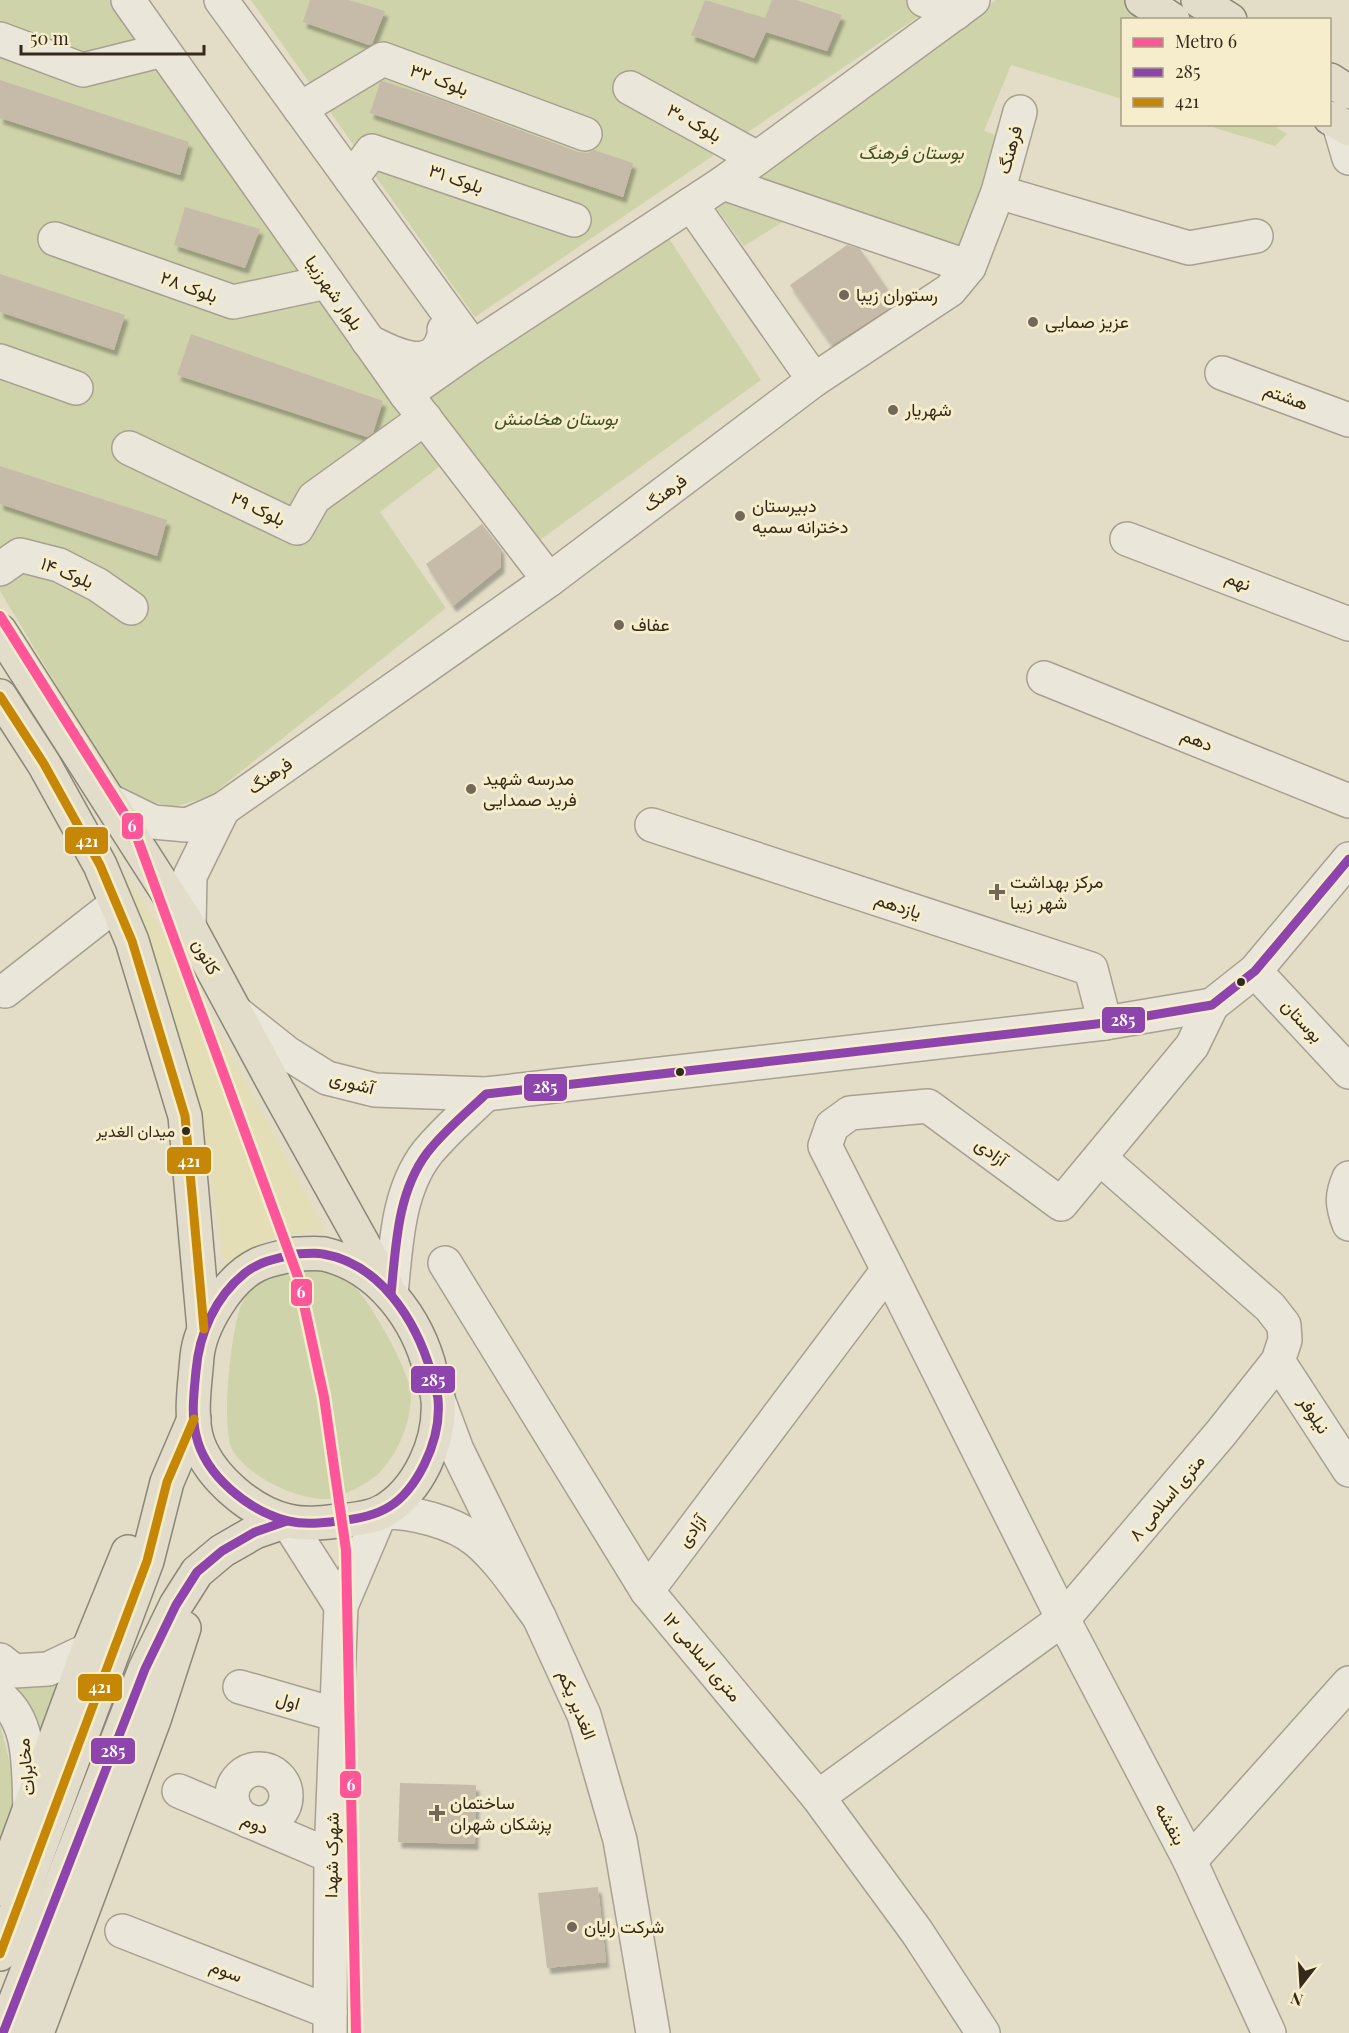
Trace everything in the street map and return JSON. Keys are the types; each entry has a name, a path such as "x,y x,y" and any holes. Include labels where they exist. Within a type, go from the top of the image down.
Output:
{"main road":[{"path":"1142,0 1170,18"},
{"path":"1198,0 1227,18"},
{"path":"1331,81 1349,92"},
{"name":"کانون","path":"4,650 59,723 189,926 391,1294"},
{"path":"0,696 44,764 99,865 132,941 185,1116 204,1329"},
{"path":"30,742 26,732 30,721 35,717 47,714 59,723"},
{"path":"296,1254 323,1254 346,1262 370,1276 391,1294 414,1328 429,1363 438,1399 435,1430 420,1474 411,1488 381,1512 353,1520 309,1524 287,1521 271,1515 227,1485 204,1456 197,1441 194,1419 198,1352 204,1329 226,1292 242,1275 257,1265 296,1254"},
{"path":"0,1889 123,1562 167,1482 194,1419"},
{"path":"0,1954 147,1561 167,1482"},
{"path":"3,2033 145,1669 176,1605 197,1572 222,1551 255,1532 287,1521"},
{"path":"37,2033 154,1719 192,1604 222,1551"}],"street":[{"name":"بلوار شهرزیبا","path":"128,0 368,341 549,580"},
{"path":"221,0 472,347"},
{"path":"924,0 965,6"},
{"path":"416,406 472,347 723,183 965,6"},
{"path":"0,39 83,70 163,50"},
{"name":"بلوک ۳۲","path":"300,109 383,60 585,134"},
{"name":"بلوک ۳۰","path":"630,88 757,158"},
{"name":"فرهنگ","path":"110,801 153,822 187,825 223,809 549,580 814,380 950,290 969,267 998,192 1020,112"},
{"path":"1342,127 1349,158"},
{"name":"بلوک ۳۱","path":"351,179 372,151 574,219"},
{"path":"723,183 969,267"},
{"path":"998,192 1189,248 1256,236"},
{"path":"691,204 814,380"},
{"name":"بلوک ۲۸","path":"55,239 233,302 327,282"},
{"path":"368,341 407,357 423,359 437,351 445,335 443,319 435,296"},
{"path":"0,361 76,388"},
{"name":"هشتم","path":"1222,373 1349,420"},
{"name":"بلوک ۲۹","path":"129,448 297,528 314,498 416,406"},
{"name":"نهم","path":"1127,539 1349,624"},
{"name":"بلوک ۱۴","path":"0,569 20,555 59,565 98,585 131,608"},
{"name":"دهم","path":"1044,678 1349,801"},
{"path":"189,926 190,876 223,809"},
{"name":"یازدهم","path":"652,825 1091,969 1105,1023"},
{"name":"آشوری","path":"237,1014 287,1053 327,1078 375,1090 486,1094 1105,1023 1212,1005 1255,971 1349,859"},
{"path":"5,991 116,904"},
{"name":"بوستان","path":"1255,971 1349,1072"},
{"name":"آزادی","path":"1063,1619 825,1146 832,1125 850,1113 928,1106 1061,1203 1192,1046 1212,1005"},
{"path":"391,1294 397,1228 411,1183 426,1155 486,1094"},
{"name":"۸ متری اسلامی","path":"818,1797 1063,1619 1221,1433 1278,1361 1286,1340 1284,1325 1270,1307 1100,1158"},
{"path":"1349,1178 1343,1193 1344,1211 1349,1224"},
{"name":"۱۲ متری اسلامی","path":"446,1263 647,1591 818,1797 917,1932 983,2033"},
{"name":"آزادی","path":"647,1591 888,1270"},
{"name":"نیلوفر","path":"1278,1361 1349,1470"},
{"name":"الغدیر یکم","path":"438,1399 457,1450 584,1715 620,1840 653,2033"},
{"path":"341,1606 381,1512 398,1511 458,1529 477,1541 504,1571 539,1617"},
{"path":"287,1521 341,1606"},
{"name":"شهرک شهدا","path":"330,2022 331,1856 341,1606"},
{"name":"بنفشه","path":"1063,1619 1190,1861 1269,2033"},
{"path":"0,1660 14,1671 48,1669 88,1650"},
{"path":"1190,1861 1349,1683"},
{"name":"اول","path":"240,1687 336,1715"},
{"name":"مخابرات","path":"0,1696 21,1724 27,1757 30,1809"},
{"name":"دوم","path":"179,1791 331,1856"},
{"name":"سوم","path":"122,1931 330,2022"}],"shaded area":[{"path":"123,871 178,956 325,1231 279,1235 224,1263 197,1102"}],"green space":[{"path":"0,0 124,0 444,463 380,512 446,608 210,796 174,807 136,798 118,787 0,591"},
{"path":"251,0 943,0 475,317"},
{"name":"بوستان فرهنگ","path":"996,0 1123,0 1151,18 1121,18 1121,99 1011,65 984,131 1001,137 963,248 762,185 759,171"},
{"path":"1208,126 1275,126 1287,134 1275,146"},
{"path":"730,199 788,219 744,246 717,209"},
{"name":"بوستان هخامنش","path":"668,237 761,380 537,542 431,397"},
{"path":"314,1269 348,1280 366,1300 396,1352 409,1383 411,1394 409,1415 403,1436 387,1464 363,1485 340,1496 327,1499 302,1496 275,1485 250,1470 233,1451 227,1423 230,1359 237,1320 244,1299 259,1280 266,1277 290,1270"},
{"path":"76,1660 41,1751 0,1684 0,1670"},
{"path":"0,1725 19,1798 0,1866"}],"building":[{"path":"310,0 349,0 385,11 372,44 369,45 303,22"},
{"path":"705,0 765,18 772,0 796,0 842,15 827,51 766,32 754,58 691,35"},
{"path":"0,80 189,142 180,175 0,118"},
{"path":"382,81 438,99 578,152 588,153 594,150 633,163 623,197 370,113"},
{"path":"185,207 260,229 245,268 174,245"},
{"name":"رستوران زیبا","path":"847,245 860,249 897,303 832,345 790,285"},
{"path":"0,274 125,315 114,350 0,312"},
{"path":"191,334 383,401 373,433 367,437 177,375"},
{"path":"0,466 167,520 157,556 0,504"},
{"path":"482,524 501,549 501,567 453,606 426,564"},
{"name":"ساختمان پزشکان شهران","path":"400,1783 476,1785 475,1844 398,1842"},
{"name":"شرکت رایان","path":"598,1887 606,1962 547,1968 538,1893"}],"metro line":[{"name":"6","path":"0,616 134,829 298,1277 324,1397 346,1550 356,2033"}],"transit line":[{"name":"421","path":"0,696 44,764 100,865 132,941 185,1116 204,1329"},
{"name":"285","path":"391,1294 400,1220 409,1185 427,1153 455,1122 486,1094 1105,1023 1212,1005 1255,971 1349,859"},
{"name":"285","path":"320,1253 344,1260 362,1269 379,1282 406,1315 416,1333 436,1389 437,1424 431,1449 424,1465 408,1490 399,1499 379,1512 367,1516 301,1523 288,1521 258,1509 231,1490 219,1478 201,1450 196,1435 194,1387 201,1343 210,1317 225,1293 245,1273 269,1260 296,1254 320,1253"},
{"name":"421","path":"0,1954 147,1561 167,1482 194,1419"},
{"name":"285","path":"3,2033 145,1669 176,1605 197,1572 222,1551 255,1532 287,1521"}],"place":[{"name":"رستوران زیبا","path":"844,295"},
{"name":"عزیز صمایی","path":"1033,322"},
{"name":"شهریار","path":"893,410"},
{"name":"دبیرستان دخترانه سمیه","path":"740,516"},
{"name":"عفاف","path":"619,625"},
{"name":"مدرسه شهید فرید صمدایی","path":"471,789"},
{"name":"مرکز بهداشت شهر زیبا","path":"997,892"},
{"name":"میدان الغدیر","path":"186,1131"},
{"name":"ساختمان پزشکان شهران","path":"437,1813"},
{"name":"شرکت رایان","path":"572,1927"}]}
